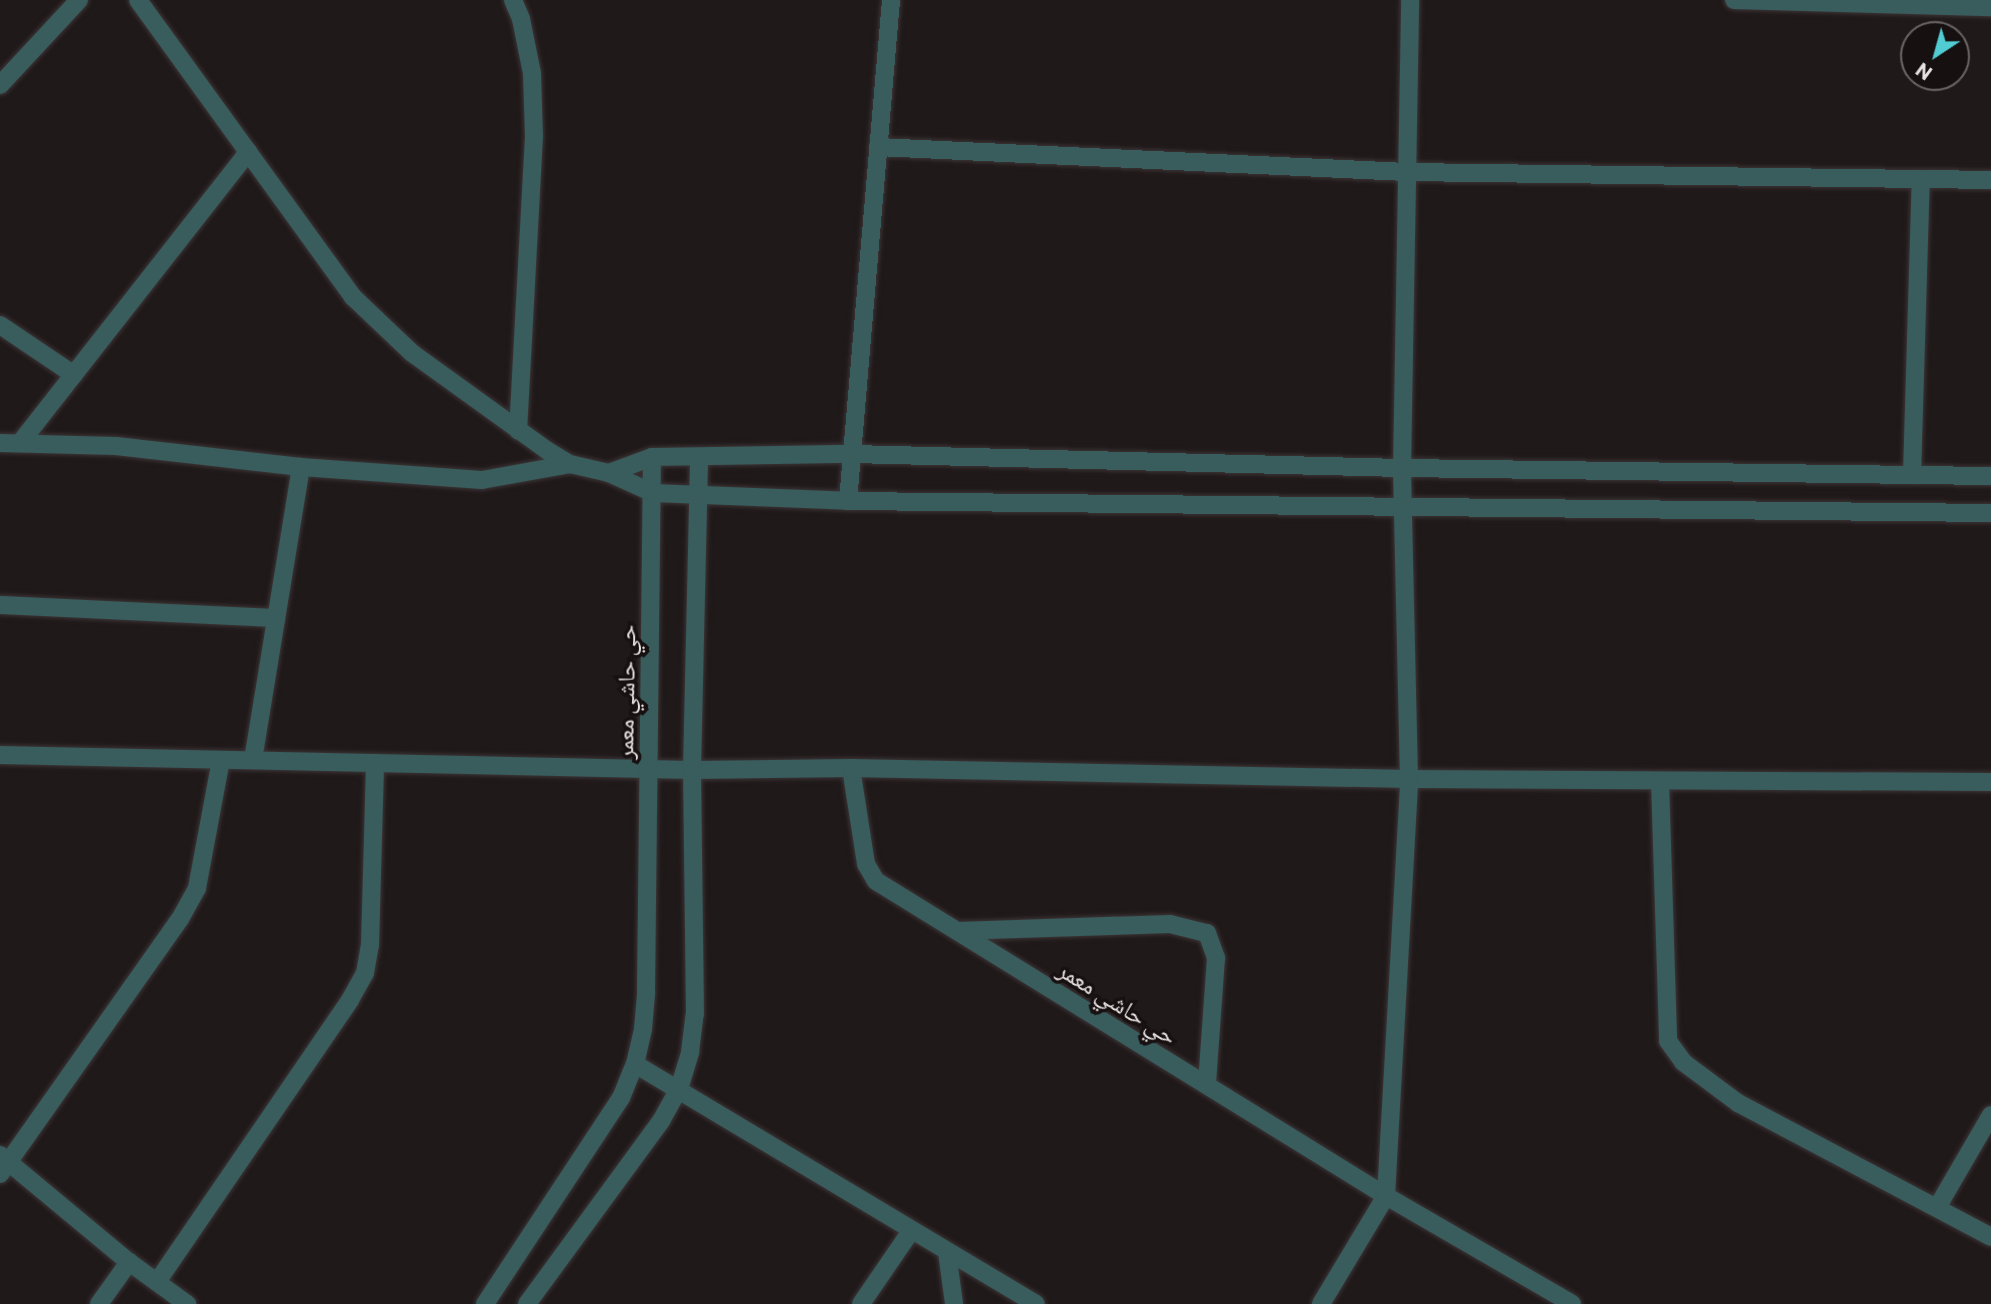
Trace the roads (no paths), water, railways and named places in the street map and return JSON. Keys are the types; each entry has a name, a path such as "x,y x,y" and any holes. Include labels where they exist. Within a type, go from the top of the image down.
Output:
{"street":[{"path":"0,85 79,0"},
{"path":"138,0 353,297 412,353 570,464 609,473 653,493 848,501 1991,513"},
{"path":"513,0 521,19 532,73 534,136 518,430"},
{"path":"848,501 891,0"},
{"path":"1321,1304 1386,1196 1409,779 1402,468 1410,0"},
{"path":"1734,0 1910,2 1991,7"},
{"path":"878,147 1407,172 1991,180"},
{"path":"20,443 248,152"},
{"path":"1912,475 1921,179"},
{"path":"0,325 74,375"},
{"path":"0,443 116,446 301,467 482,480 570,464"},
{"path":"609,473 652,457 852,454 1402,468 1991,476"},
{"name":"حي حاشي معمر","path":"485,1304 621,1098 635,1064 646,991 652,457"},
{"path":"527,1304 661,1121 679,1089 690,1052 695,1014 692,770 699,457"},
{"path":"253,760 301,467"},
{"path":"0,605 276,618"},
{"path":"0,755 692,770 851,768 1409,779 1991,782"},
{"path":"187,1304 3,1163 180,919 197,888 220,760"},
{"path":"157,1282 350,1000 365,973 370,945 375,763"},
{"name":"حي حاشي معمر","path":"851,768 866,864 876,881 1386,1196 1572,1304"},
{"path":"1661,780 1668,1041 1683,1062 1738,1102 1938,1206 1991,1237"},
{"path":"957,931 1170,924 1207,933 1216,958 1207,1085"},
{"path":"635,1064 1035,1304"},
{"path":"1938,1206 1991,1115"},
{"path":"861,1304 911,1231"},
{"path":"947,1252 954,1304"},
{"path":"99,1304 129,1262"}]}
